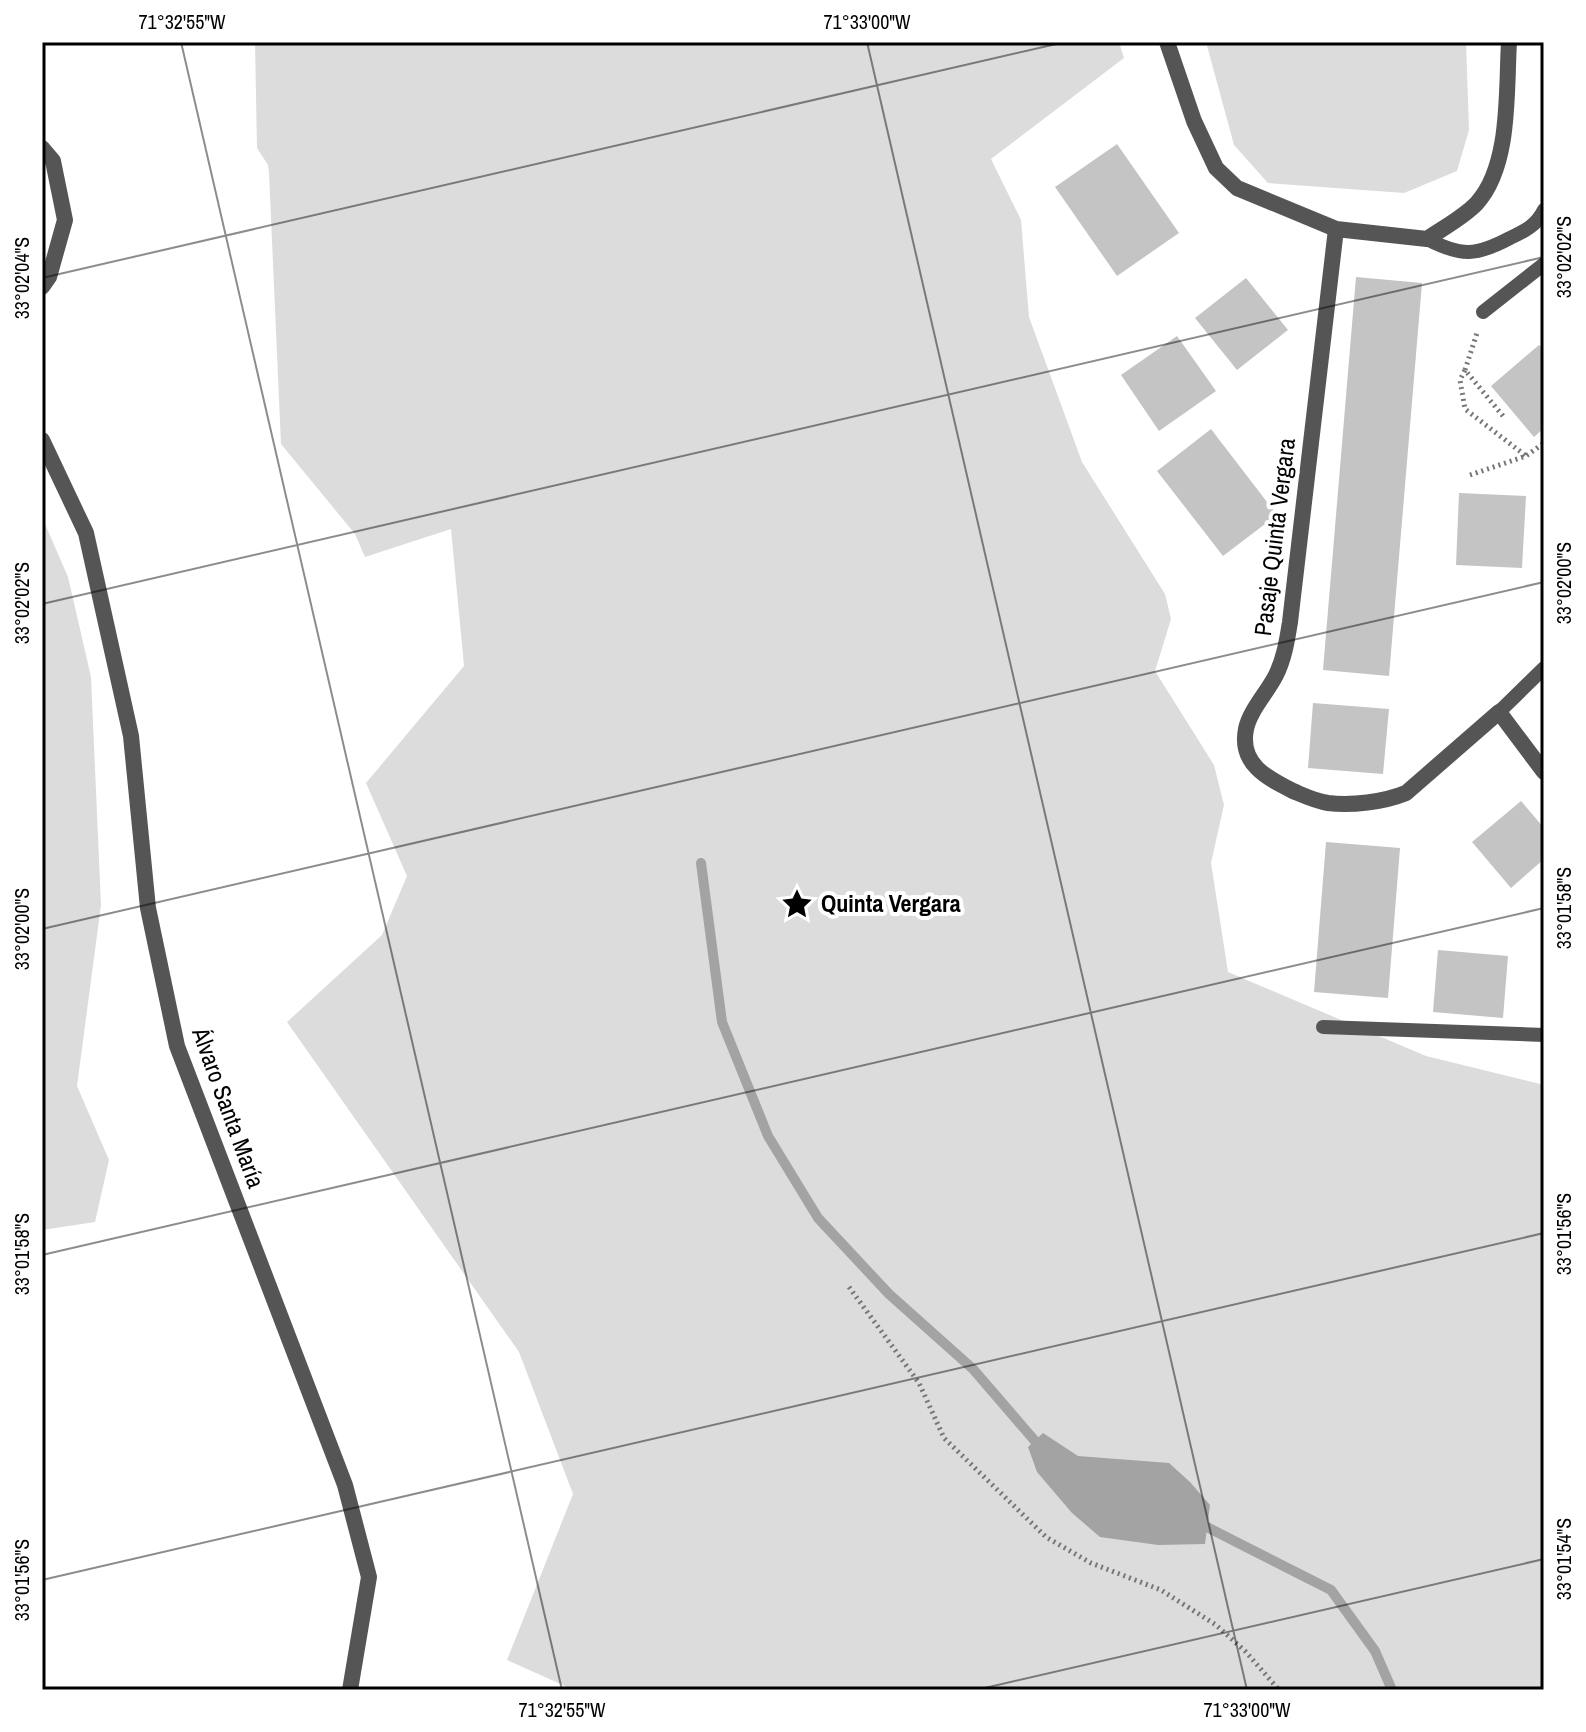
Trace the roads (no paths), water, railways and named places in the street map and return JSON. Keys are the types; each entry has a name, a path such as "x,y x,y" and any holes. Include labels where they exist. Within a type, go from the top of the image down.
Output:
{"street":[{"path":"1167,42 1194,121 1216,168 1237,188 1336,229 1427,239 1476,205 1492,183 1501,149 1509,42"},
{"path":"42,148 53,161 65,220 49,277 42,287"},
{"name":"Pasaje Quinta Vergara","path":"1336,229 1285,652 1246,729 1246,747 1254,767 1265,777 1314,800 1331,803 1391,799 1406,793 1499,712"},
{"name":"Álvaro Santa María","path":"42,440 86,533 93,564 131,736 148,908 177,1046 345,1485 369,1577 350,1690"},
{"path":"1499,712 1544,772"}],"lane":[{"path":"1427,239 1447,249 1484,252 1532,227 1544,210"},
{"path":"1483,312 1544,264"},
{"path":"1499,712 1544,668"},
{"path":"1323,1027 1544,1035"}],"waterway":[{"path":"701,863 722,1022 768,1136 818,1218 889,1294 973,1369 1035,1441 1044,1447"},
{"path":"1197,1522 1331,1590 1375,1651 1392,1690"}],"place":[{"name":"Quinta Vergara","path":"797,904"}]}
